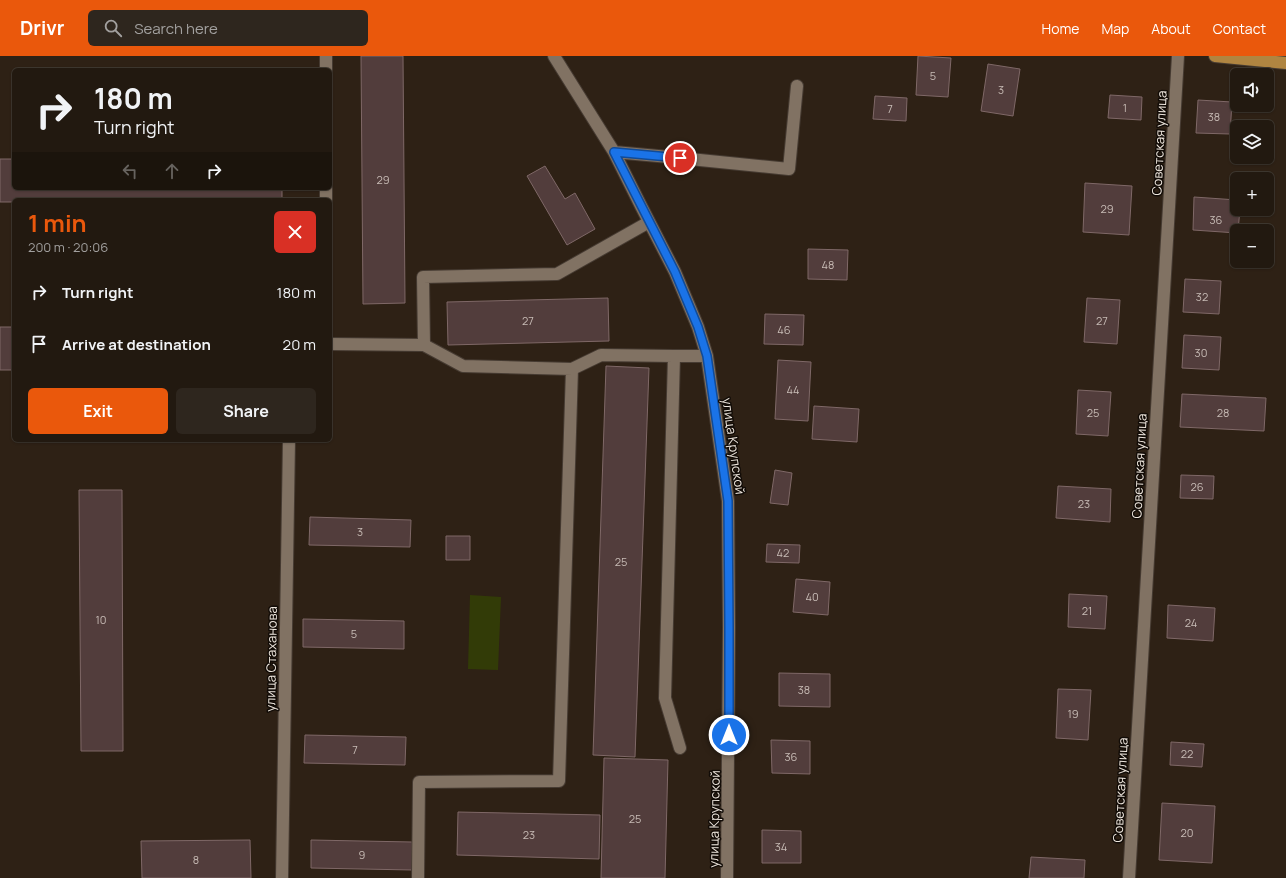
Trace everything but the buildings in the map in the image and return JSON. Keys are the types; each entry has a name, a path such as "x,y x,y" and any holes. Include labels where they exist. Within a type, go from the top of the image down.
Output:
{"main road":[{"path":"1215,56 1286,63"}],"street":[{"path":"326,56 326,68"},
{"name":"улица Крупской","path":"554,56 614,152 675,272 698,327 707,356 728,501 729,627 727,878"},
{"name":"Советская улица","path":"1129,878 1178,56"},
{"path":"614,152 789,169 797,86"},
{"path":"424,345 423,277 557,274 649,222"},
{"path":"332,344 424,345 463,366 572,369 601,355 707,356"},
{"path":"674,356 665,698 680,748"},
{"path":"418,878 419,782 559,781 572,369"},
{"name":"улица Стаханова","path":"282,878 289,442"}],"green space":[{"path":"470,595 501,597 498,670 468,669"}],"route":[{"path":"680,158 614,152 675,272 698,327 707,356 728,501 729,735"}]}
